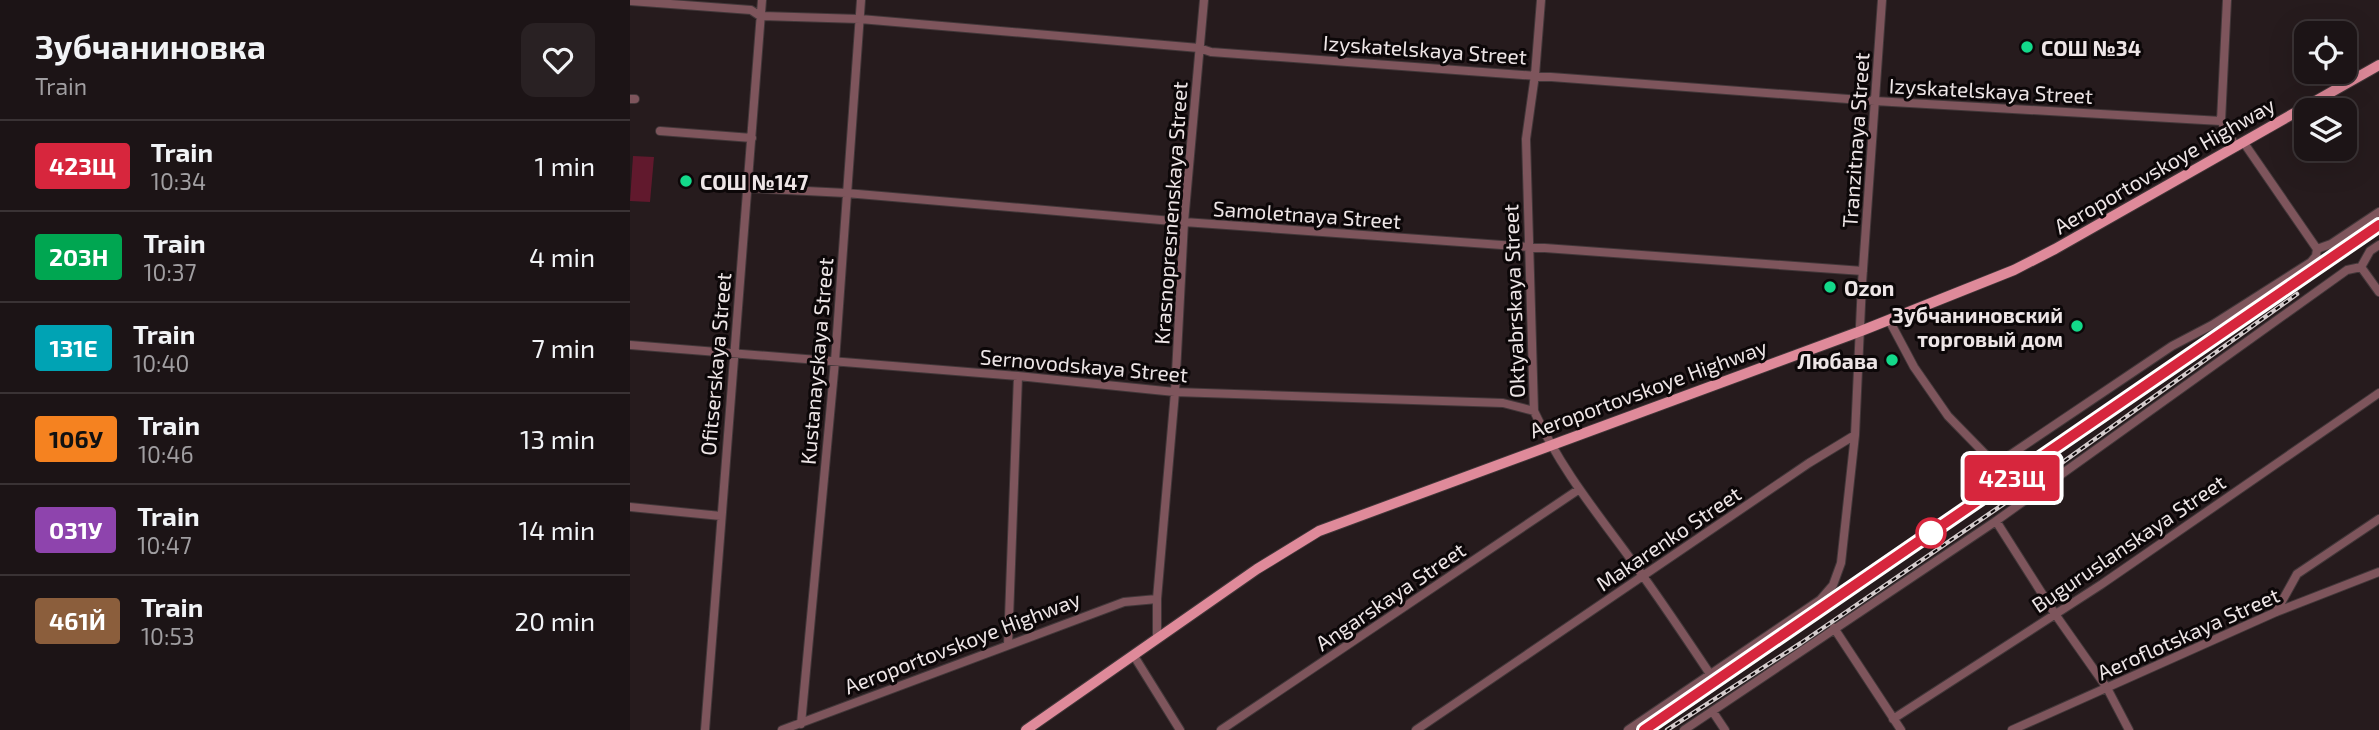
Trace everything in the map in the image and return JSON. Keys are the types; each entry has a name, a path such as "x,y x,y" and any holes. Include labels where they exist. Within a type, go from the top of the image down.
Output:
{"main road":[{"name":"Aeroportovskoye Highway","path":"1026,730 1257,569 1319,531 1861,331 2014,270 2379,65"}],"street":[{"name":"Ofitserskaya Street","path":"705,730 762,0"},
{"name":"Kustanayskaya Street","path":"801,724 835,361 861,0"},
{"name":"Krasnopresnenskaya Street","path":"1157,638 1157,599 1175,392 1184,222 1203,0"},
{"name":"Oktyabrskaya Street","path":"1541,0 1526,139 1534,411 1578,490 1644,576 1710,674"},
{"name":"Tranzitnaya Street","path":"1861,331 1882,0"},
{"path":"1889,320 1914,368 1948,416 1990,459 2007,457 2172,346 2212,325 2311,262 2317,249 2221,121 2227,0"},
{"name":"Izyskatelskaya Street","path":"630,1 751,10 760,16 860,19 1211,51 1875,101 2221,121"},
{"path":"660,131 752,138"},
{"name":"Samoletnaya Street","path":"748,188 846,193 1184,222 1863,271"},
{"path":"2317,249 2331,244 2379,212"},
{"path":"1684,730 1996,521 2347,270 2361,267 2370,251 2379,245"},
{"path":"2361,267 2379,292"},
{"path":"1628,730 1820,600 1833,585 1841,563 1861,331"},
{"name":"Sernovodskaya Street","path":"630,345 1018,376 1175,392 1503,403 1534,411"},
{"path":"1007,645 1018,376"},
{"name":"Buguruslanskaya Street","path":"1893,719 2055,614 2379,393"},
{"name":"Makarenko Street","path":"1416,730 1854,435"},
{"name":"Angarskaya Street","path":"1221,730 1578,490"},
{"path":"630,507 721,516"},
{"path":"2276,612 2297,574 2379,519"},
{"path":"1996,521 2055,614 2107,688 2129,730"},
{"name":"Aeroflotskaya Street","path":"2012,730 2276,612 2379,572"},
{"name":"Aeroportovskoye Highway","path":"782,730 1124,602 1157,599"},
{"path":"1834,628 1901,730"},
{"path":"1134,656 1180,730"},
{"path":"1713,712 1725,730"}],"shaded area":[{"path":"633,156 654,157 650,202 630,201"}],"railway":[{"path":"1644,730 2379,225"},
{"path":"1667,730 1801,643 2024,490 2297,294"}],"train":[{"name":"423Щ","path":"1644,730 2379,225"}],"place":[{"name":"СОШ №34","path":"2027,47"},
{"name":"СОШ №147","path":"686,181"},
{"name":"Ozon","path":"1830,287"},
{"name":"Зубчаниновский торговый дом","path":"2077,326"},
{"name":"Любава","path":"1892,360"}]}
